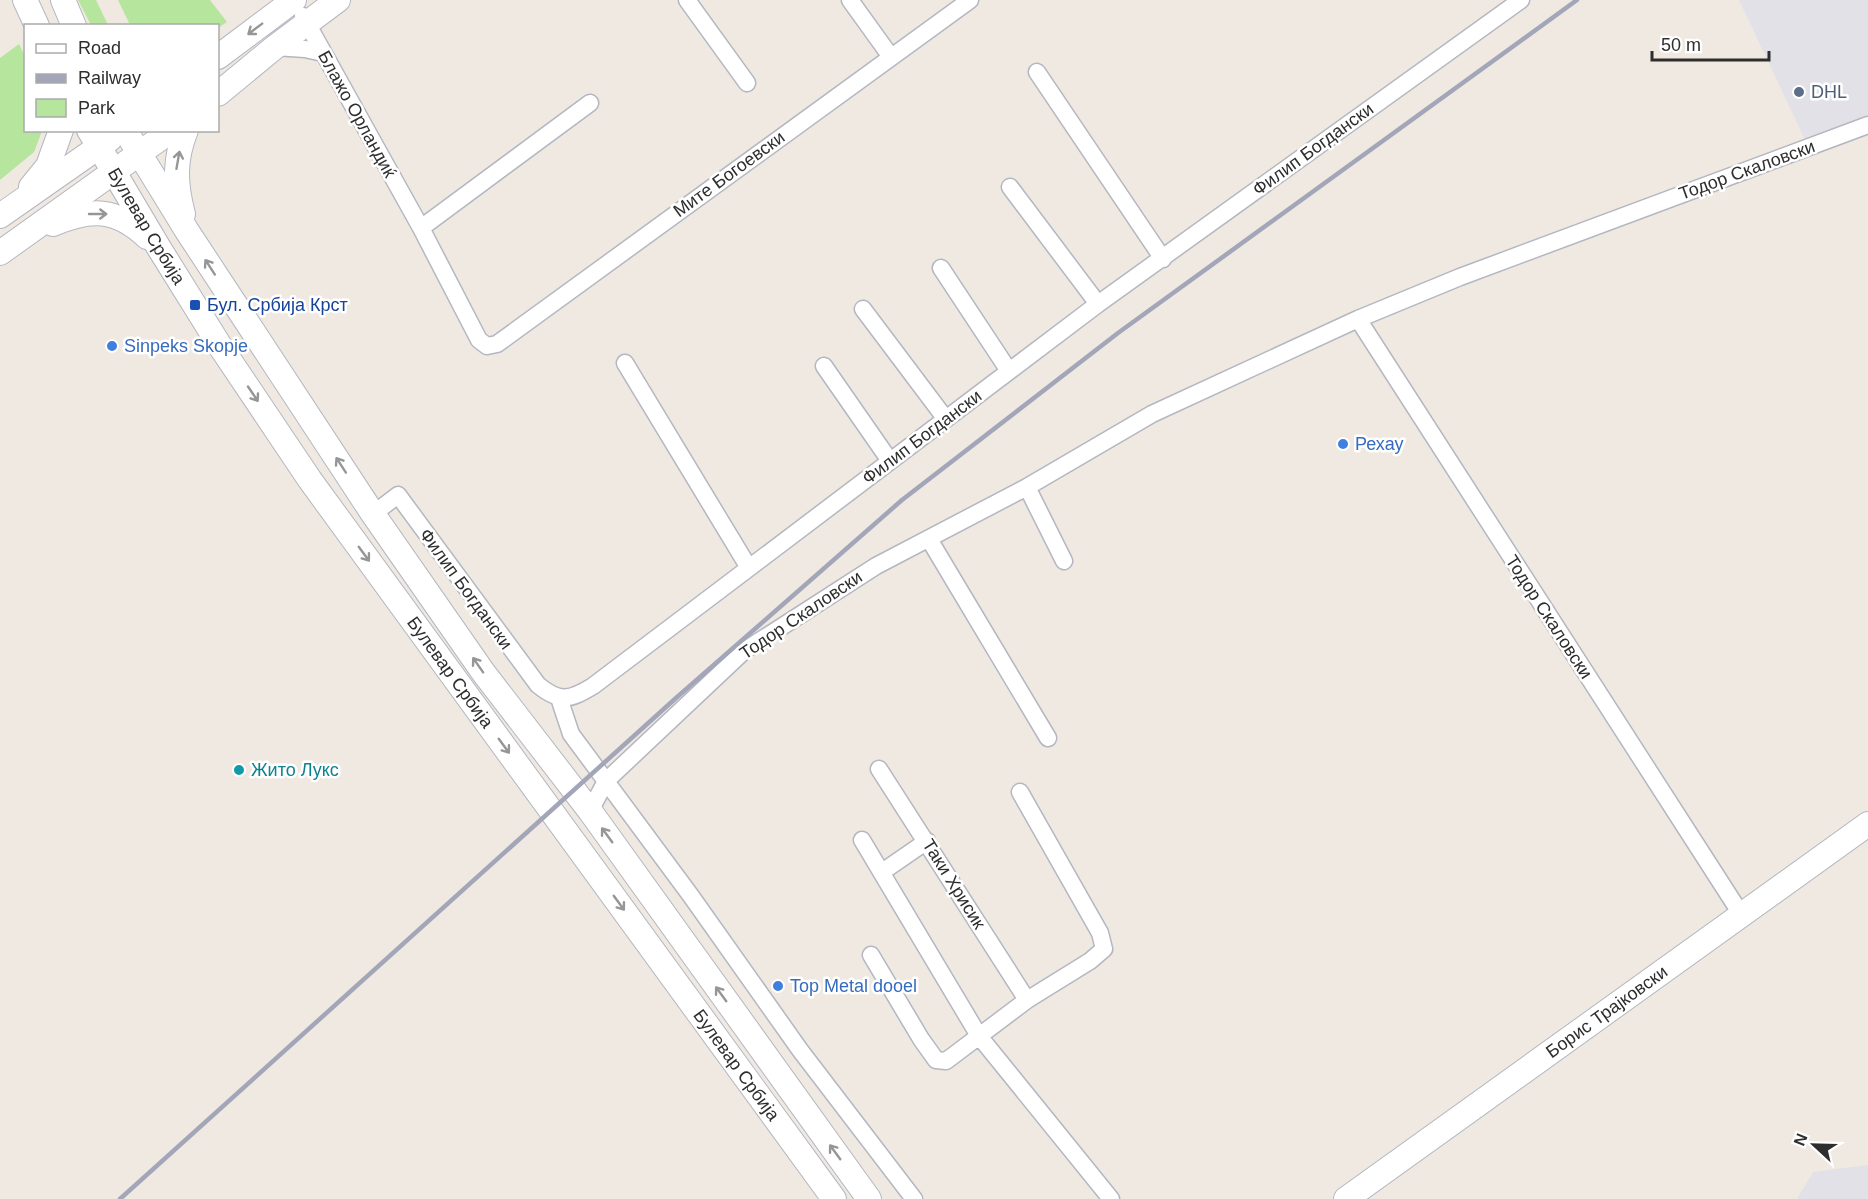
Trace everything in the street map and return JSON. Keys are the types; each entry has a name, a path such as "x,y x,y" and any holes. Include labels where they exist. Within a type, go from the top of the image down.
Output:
{"street":[{"path":"25,0 36,24"},
{"path":"63,0 73,24"},
{"path":"219,56 294,0"},
{"name":"Блажо Орландиќ","path":"294,0 421,228 479,340 487,346"},
{"path":"219,93 275,47 338,0"},
{"path":"687,0 747,83"},
{"path":"850,0 891,57"},
{"name":"Мите Богоевски","path":"487,346 497,344 970,0"},
{"name":"Филип Богдански","path":"373,514 398,495 538,686 548,694 559,698 569,698 579,694 593,686 1098,304 1521,0"},
{"path":"275,47 323,53"},
{"path":"1037,72 1163,259"},
{"path":"421,228 590,103"},
{"name":"Тодор Скаловски","path":"590,811 606,782 744,651 876,566 1027,488 1152,414 1358,320 1460,277 1868,125"},
{"path":"4,213 37,181 48,166 61,132"},
{"path":"4,213 94,139 117,132"},
{"name":"Булевар Србија","path":"124,132 373,514 483,672 590,811 869,1199"},
{"path":"0,253 169,132"},
{"path":"185,132 177,155 176,170 187,231"},
{"name":"Булевар Србија","path":"94,139 220,346 310,480 834,1199"},
{"path":"1010,187 1098,304"},
{"path":"23,237 75,216 104,213 129,221 159,248"},
{"path":"941,268 1009,371"},
{"path":"863,309 945,418"},
{"name":"Тодор Скаловски","path":"1358,320 1741,914"},
{"path":"625,363 749,568"},
{"path":"824,366 890,461"},
{"path":"1027,488 1064,561"},
{"path":"929,539 1048,738"},
{"path":"559,698 571,734 691,896 800,1050 914,1199"},
{"name":"Таки Хрисик","path":"879,769 1027,999"},
{"path":"871,955 921,1039 936,1060 946,1061 1027,999 1090,962 1104,949 1100,933 1020,792"},
{"name":"Борис Трајковски","path":"1346,1199 1868,824"},
{"path":"862,840 979,1035 1111,1199"},
{"path":"882,872 927,841"}],"shaded area":[{"path":"1739,0 1868,0 1868,123 1808,146"},
{"path":"1868,1165 1868,1199 1797,1199 1813,1172"}],"green space":[{"path":"78,0 96,0 108,24 90,24"},
{"path":"118,0 210,0 227,22 219,27 219,24 130,24"},
{"path":"19,44 24,54 24,132 42,132 34,152 0,180 0,58"}],"railway":[{"path":"120,1199 676,698 902,500 1118,333 1577,0"}],"place":[{"name":"DHL","path":"1799,92"},
{"name":"Бул. Србија Крст","path":"195,305"},
{"name":"Sinpeks Skopje","path":"112,346"},
{"name":"Рехау","path":"1343,444"},
{"name":"Жито Лукс","path":"239,770"},
{"name":"Top Metal dooel","path":"778,986"}]}
